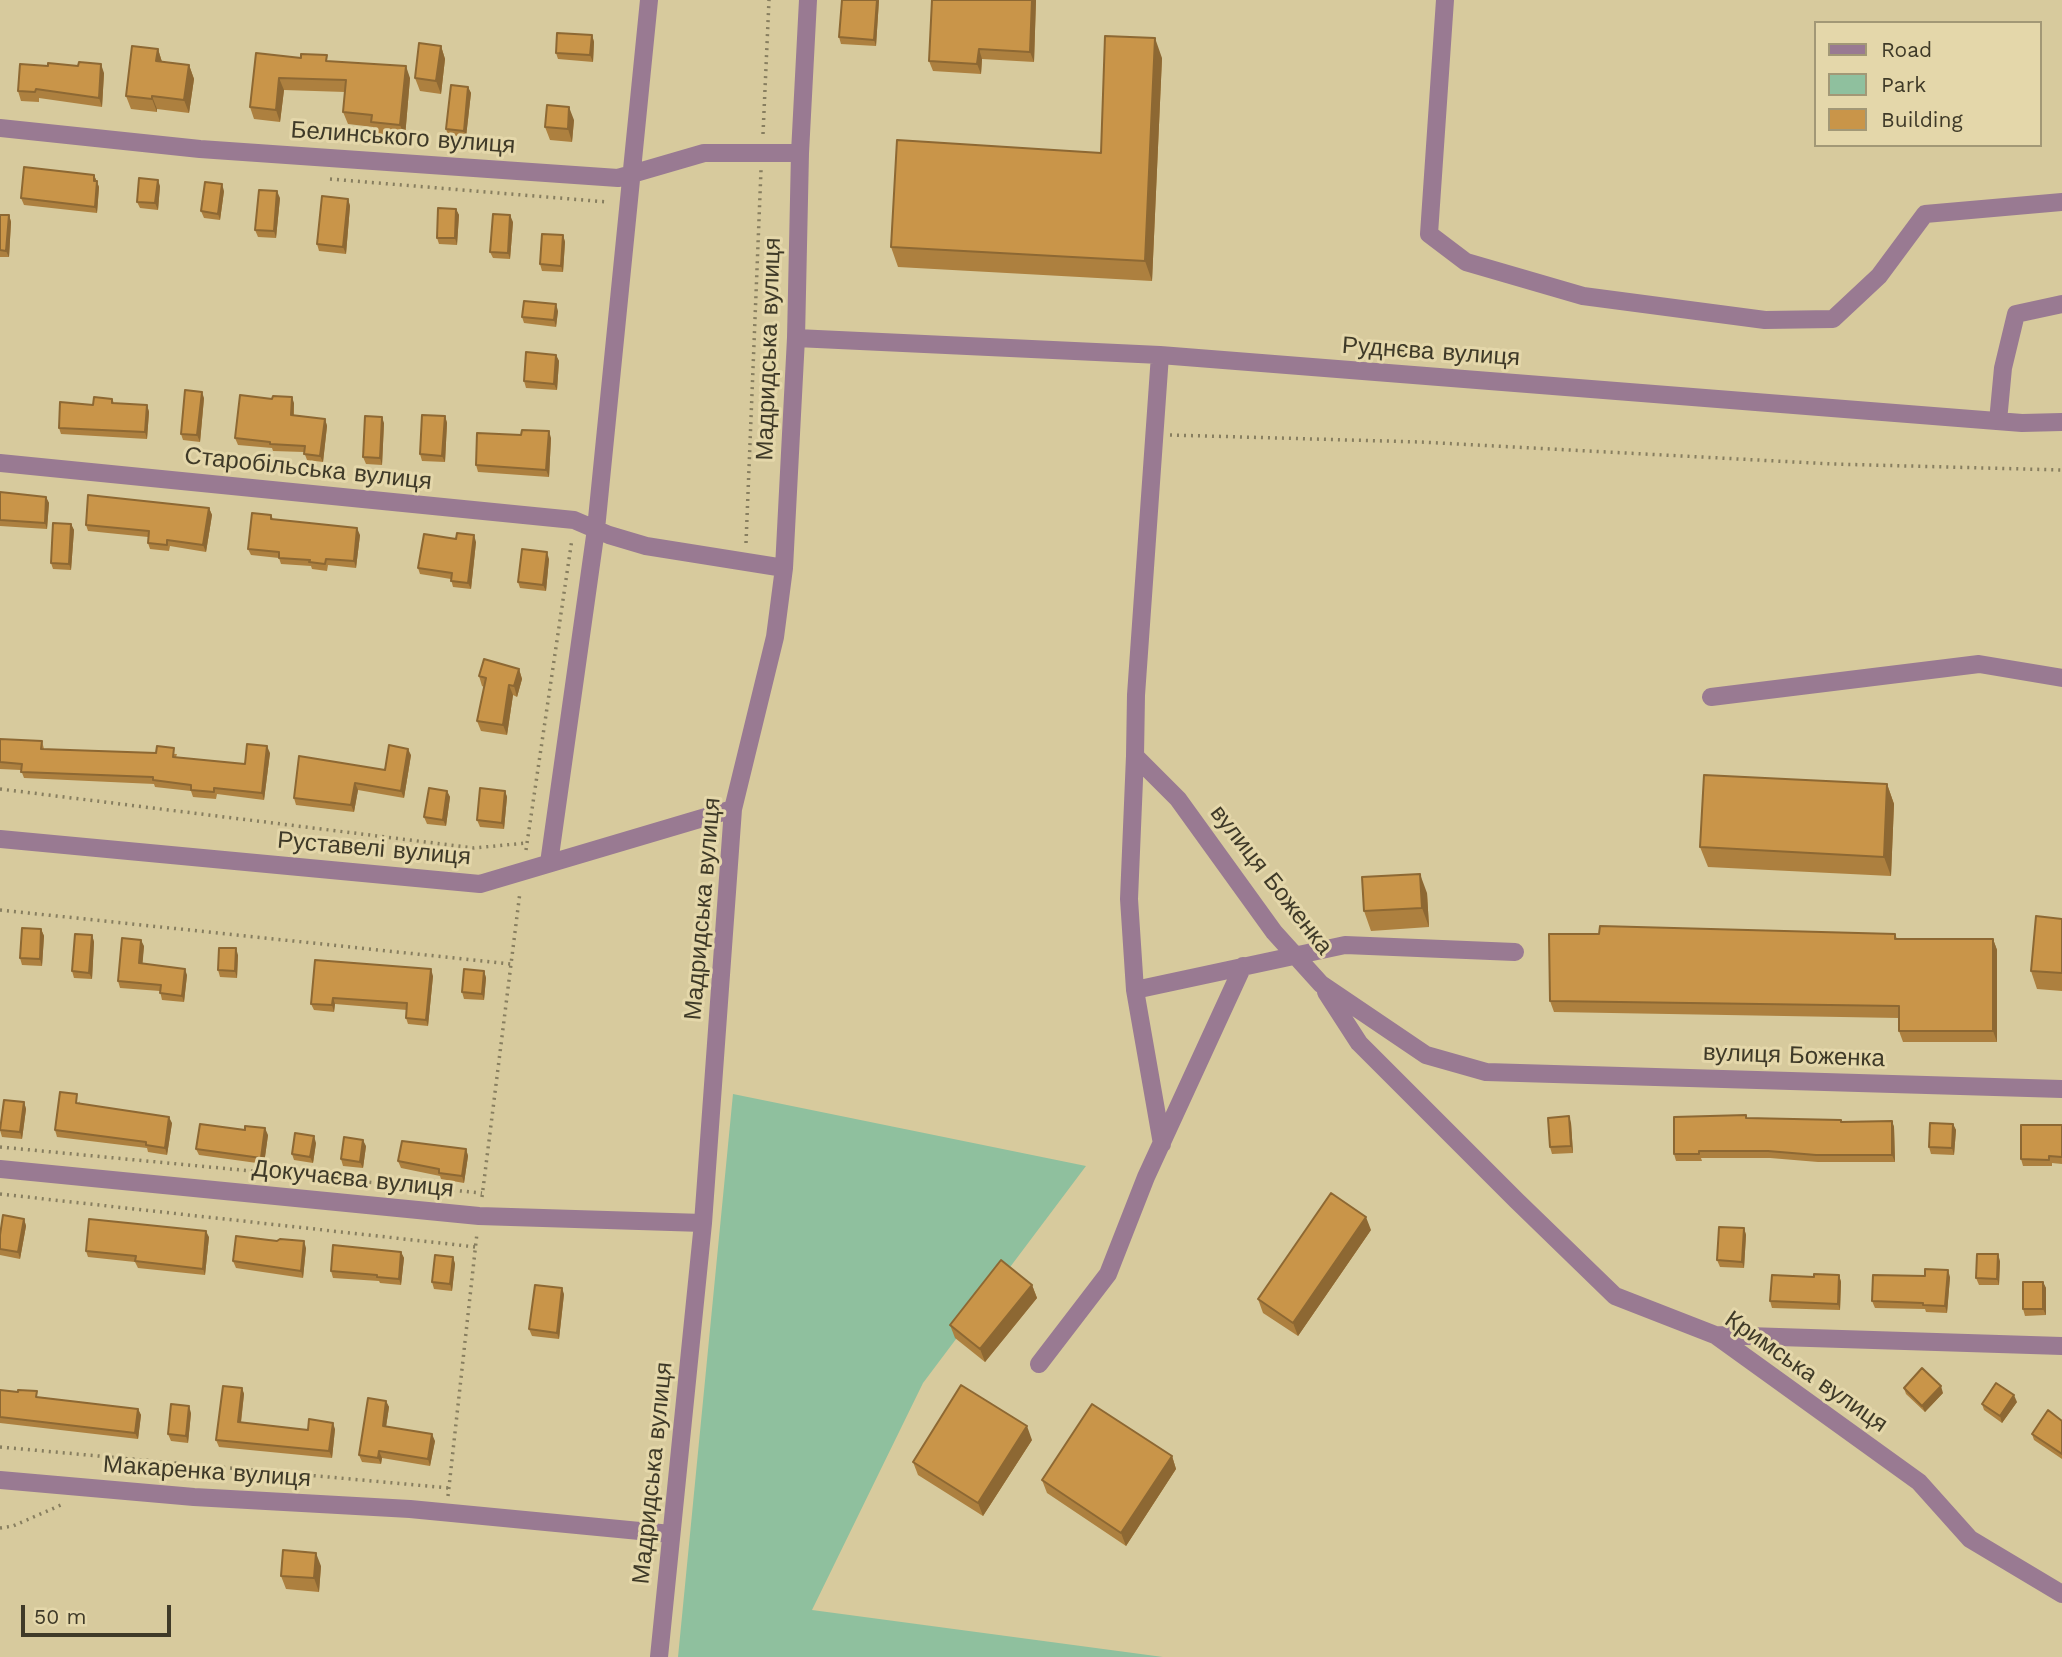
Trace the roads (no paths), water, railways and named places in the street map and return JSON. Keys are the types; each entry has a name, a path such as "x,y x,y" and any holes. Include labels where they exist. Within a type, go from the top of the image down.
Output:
{"street":[{"path":"549,863 602,532 631,174 649,0"},
{"name":"Мадридська вулиця","path":"659,1657 703,1223 733,809 775,637 784,568 796,338 800,153 808,0"},
{"path":"1445,0 1429,234 1466,262 1583,296 1765,320 1833,319 1879,276 1924,214 2062,202"},
{"name":"Белинського вулиця","path":"0,128 200,149 618,178 704,153 800,153"},
{"path":"1998,421 2003,368 2016,314 2062,304"},
{"name":"Руднєва вулиця","path":"796,338 1160,355 1998,421 2062,422"},
{"path":"1160,355 1136,695 1129,899 1135,990 1162,1144"},
{"name":"Старобільська вулиця","path":"0,463 575,520 646,546 784,568"},
{"path":"1711,697 1979,664 2062,678"},
{"name":"вулиця Боженка","path":"1135,756 1178,799 1274,932 1321,984 1426,1055 1486,1072 2062,1089"},
{"name":"Руставелі вулиця","path":"0,839 480,884 733,809"},
{"path":"1135,990 1345,945 1515,952"},
{"path":"1039,1364 1108,1274 1162,1144 1243,966"},
{"name":"Кримська вулиця","path":"1321,984 1359,1043 1615,1296 1715,1335 1919,1482 1970,1539 2062,1594"},
{"name":"Докучаєва вулиця","path":"0,1169 479,1216 703,1223"},
{"path":"1715,1335 2062,1346"},
{"name":"Макаренка вулиця","path":"0,1480 95,1490 411,1509 671,1534"}]}
